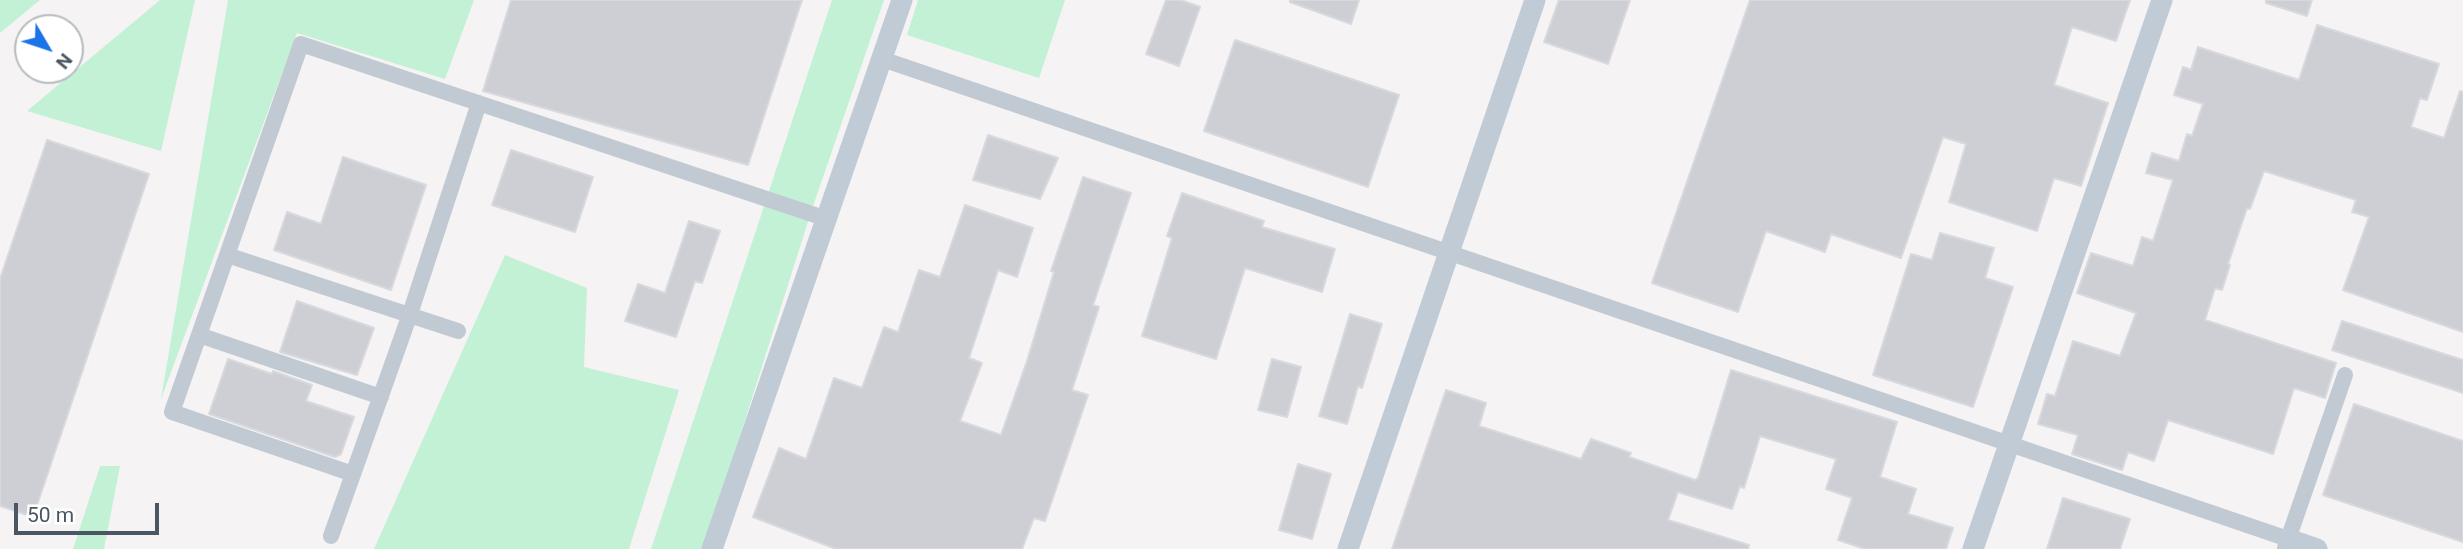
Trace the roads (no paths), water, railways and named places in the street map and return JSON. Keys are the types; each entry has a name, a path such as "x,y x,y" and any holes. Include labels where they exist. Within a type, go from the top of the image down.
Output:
{"street":[{"path":"712,549 902,0"},
{"path":"1348,549 1535,0"},
{"path":"1973,549 2162,0"},
{"path":"353,474 172,412 301,44 827,219"},
{"path":"882,59 2009,442 2286,544 2317,549"},
{"path":"331,536 410,314 479,103"},
{"path":"227,255 458,331"},
{"path":"200,335 381,397"},
{"path":"2286,544 2345,375"}]}
